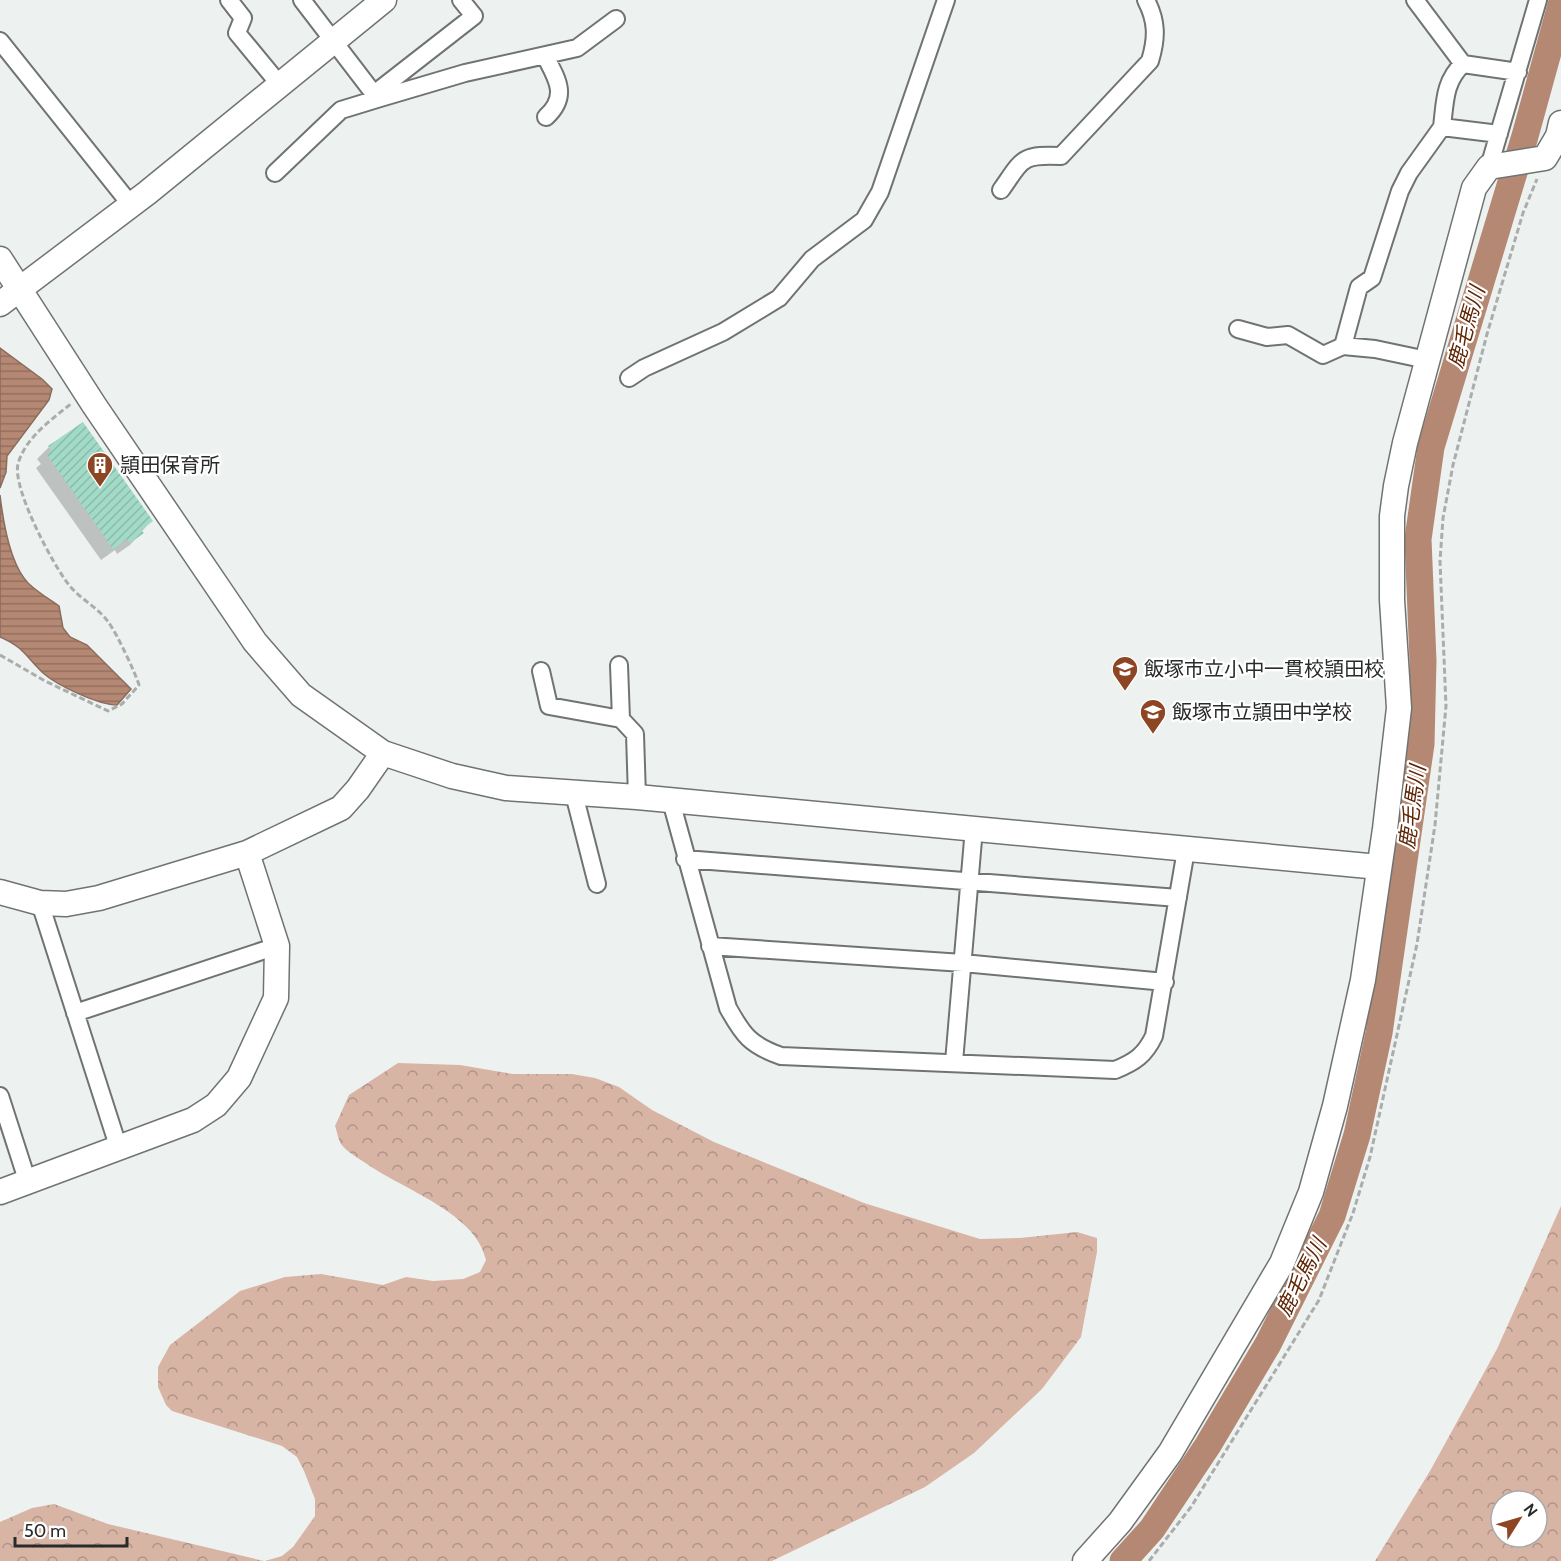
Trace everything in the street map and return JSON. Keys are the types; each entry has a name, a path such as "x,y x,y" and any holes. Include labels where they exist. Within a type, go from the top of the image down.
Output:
{"street":[{"path":"229,0 243,18 237,33 280,85"},
{"path":"302,0 376,96"},
{"path":"0,304 131,205 384,0"},
{"path":"376,96 474,16 461,0"},
{"path":"629,378 644,368 723,332 779,298 812,259 844,238 864,220 880,192 946,0"},
{"path":"1001,190 1021,162 1032,156 1060,156 1150,61 1156,43 1155,21 1146,0"},
{"path":"1415,0 1462,64 1518,70"},
{"path":"1518,70 1529,0"},
{"path":"1084,1561 1120,1522 1170,1453 1282,1263 1311,1192 1335,1106 1362,980 1399,708 1392,600 1392,516 1405,444 1474,188 1489,167 1538,0"},
{"path":"275,173 341,110 376,96 577,48 616,19"},
{"path":"0,41 131,205"},
{"path":"545,56 556,78 560,96 557,107 546,117"},
{"path":"1343,346 1359,287 1372,279 1400,192 1409,173 1442,127 1447,86 1453,72 1462,64"},
{"path":"1489,167 1545,158 1552,149 1561,123"},
{"path":"1442,127 1499,134"},
{"path":"0,259 85,392 255,642 301,695 383,753 484,785 574,794 637,797 1379,867"},
{"path":"1238,329 1267,337 1288,335 1323,355 1343,346 1375,349 1427,360"},
{"path":"619,665 621,719"},
{"path":"541,671 549,706 621,719 635,734 637,797"},
{"path":"0,892 40,903 66,904 99,898 247,852 341,808 358,789 383,753"},
{"path":"574,794 597,884"},
{"path":"671,801 685,859 728,1008 741,1032 764,1050 781,1056 1115,1070 1134,1063 1146,1052 1155,1036 1186,850"},
{"path":"954,1062 974,828"},
{"path":"0,1192 193,1120 216,1105 239,1078 276,998 277,946 247,852"},
{"path":"685,859 1178,898"},
{"path":"40,903 119,1149"},
{"path":"75,1013 277,946"},
{"path":"710,946 963,963 1165,982"},
{"path":"0,1096 28,1183"}],"path":[{"path":"0,655 45,681 108,711 123,704 139,685 108,621 68,584 24,504 17,480 18,465 26,448 45,425 85,392"}],"green space":[{"path":"398,1063 460,1065 513,1074 572,1074 595,1078 619,1087 652,1110 714,1142 864,1203 980,1239 1020,1238 1077,1232 1097,1238 1097,1252 1081,1337 1042,1389 974,1453 925,1487 772,1561 265,1561 282,1556 293,1547 315,1516 315,1499 297,1457 282,1446 172,1411 166,1405 158,1387 158,1367 170,1345 240,1291 285,1277 321,1274 383,1285 406,1277 433,1281 463,1279 480,1272 486,1260 480,1243 468,1229 437,1204 353,1155 343,1147 339,1140 335,1126 349,1095"},
{"path":"1561,1206 1561,1561 1375,1561 1430,1471 1497,1349"},
{"path":"54,1504 108,1524 264,1561 0,1561 0,1522 32,1508"}],"shaded area":[{"path":"0,348 52,389 49,400 7,456 6,472 0,488"},
{"path":"0,495 8,542 16,565 28,583 59,606 63,628 70,637 87,645 131,689 117,705 79,694 58,683 43,673 20,649 0,637"}],"building":[{"name":"頴田保育所","path":"83,422 153,521 141,530 144,533 130,543 127,539 113,549 47,455 52,451 48,446"}],"waterway":[{"name":"鹿毛馬川","path":"1123,1561 1152,1529 1208,1445 1268,1344 1332,1216 1357,1135 1379,1033 1421,744 1423,661 1418,539 1431,447 1525,136 1561,5"}],"place":[{"name":"頴田保育所","path":"100,488"},
{"name":"飯塚市立小中一貫校頴田校","path":"1125,692"},
{"name":"飯塚市立頴田中学校","path":"1153,735"}]}
